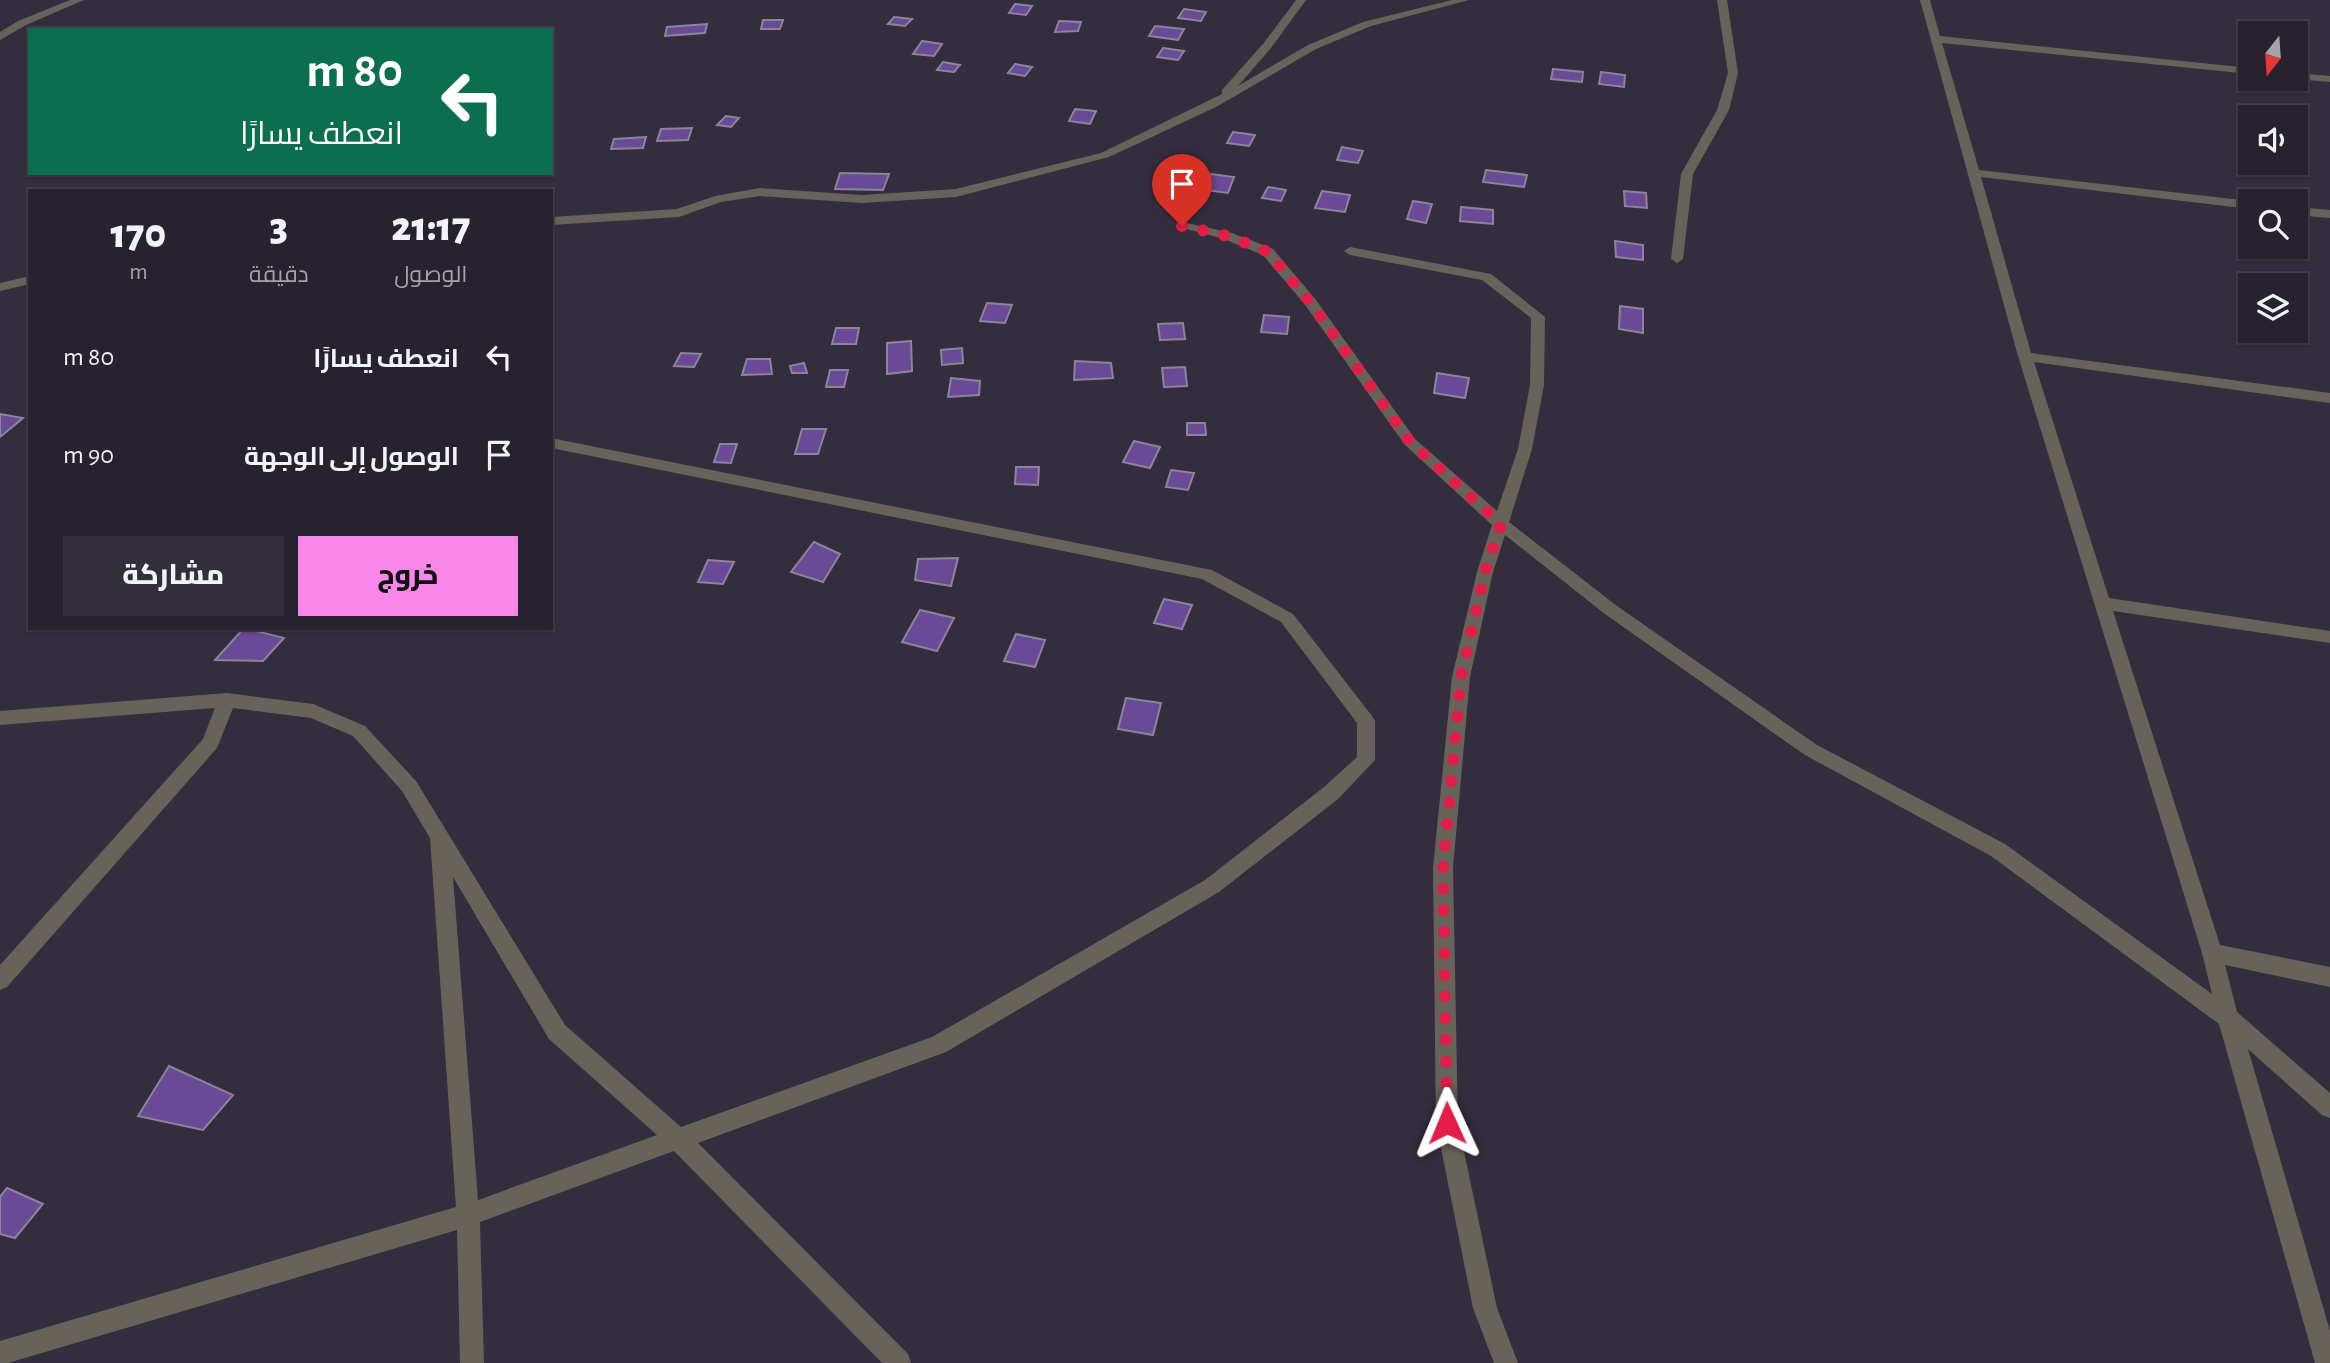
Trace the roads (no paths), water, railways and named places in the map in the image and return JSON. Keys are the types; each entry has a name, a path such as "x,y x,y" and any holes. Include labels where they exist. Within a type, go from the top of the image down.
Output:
{"street":[{"path":"0,37 22,23 79,0"},
{"path":"1214,104 1267,46 1301,0"},
{"path":"553,221 679,213 719,199 760,192 862,199 956,193 1105,155 1214,104 1312,47 1367,24 1464,0"},
{"path":"1677,259 1687,174 1723,110 1733,73 1722,0"},
{"path":"1925,0 2025,356 2212,953 2228,1018 2327,1363"},
{"path":"1936,39 2238,70"},
{"path":"2308,77 2330,79"},
{"path":"1973,173 2238,204"},
{"path":"2308,212 2330,214"},
{"path":"1182,226 1228,236 1268,252 1311,303 1410,442 1501,524 1611,610 1811,750 1998,850 2228,1018 2330,1107"},
{"path":"1350,251 1486,277 1538,317 1537,385 1525,449 1485,572 1461,677 1443,868 1447,1123 1485,1308 1506,1363"},
{"path":"0,285 28,279"},
{"path":"2025,356 2330,398"},
{"path":"0,1353 468,1215 938,1045 1212,886 1331,793 1366,760 1366,721 1287,618 1206,574 553,443"},
{"path":"2101,603 2330,638"},
{"path":"0,718 227,700 313,711 359,731 410,786 557,1032 678,1139 899,1363"},
{"path":"0,980 211,743 227,700"},
{"path":"440,837 468,1215 472,1363"},
{"path":"2212,953 2330,977"}]}
